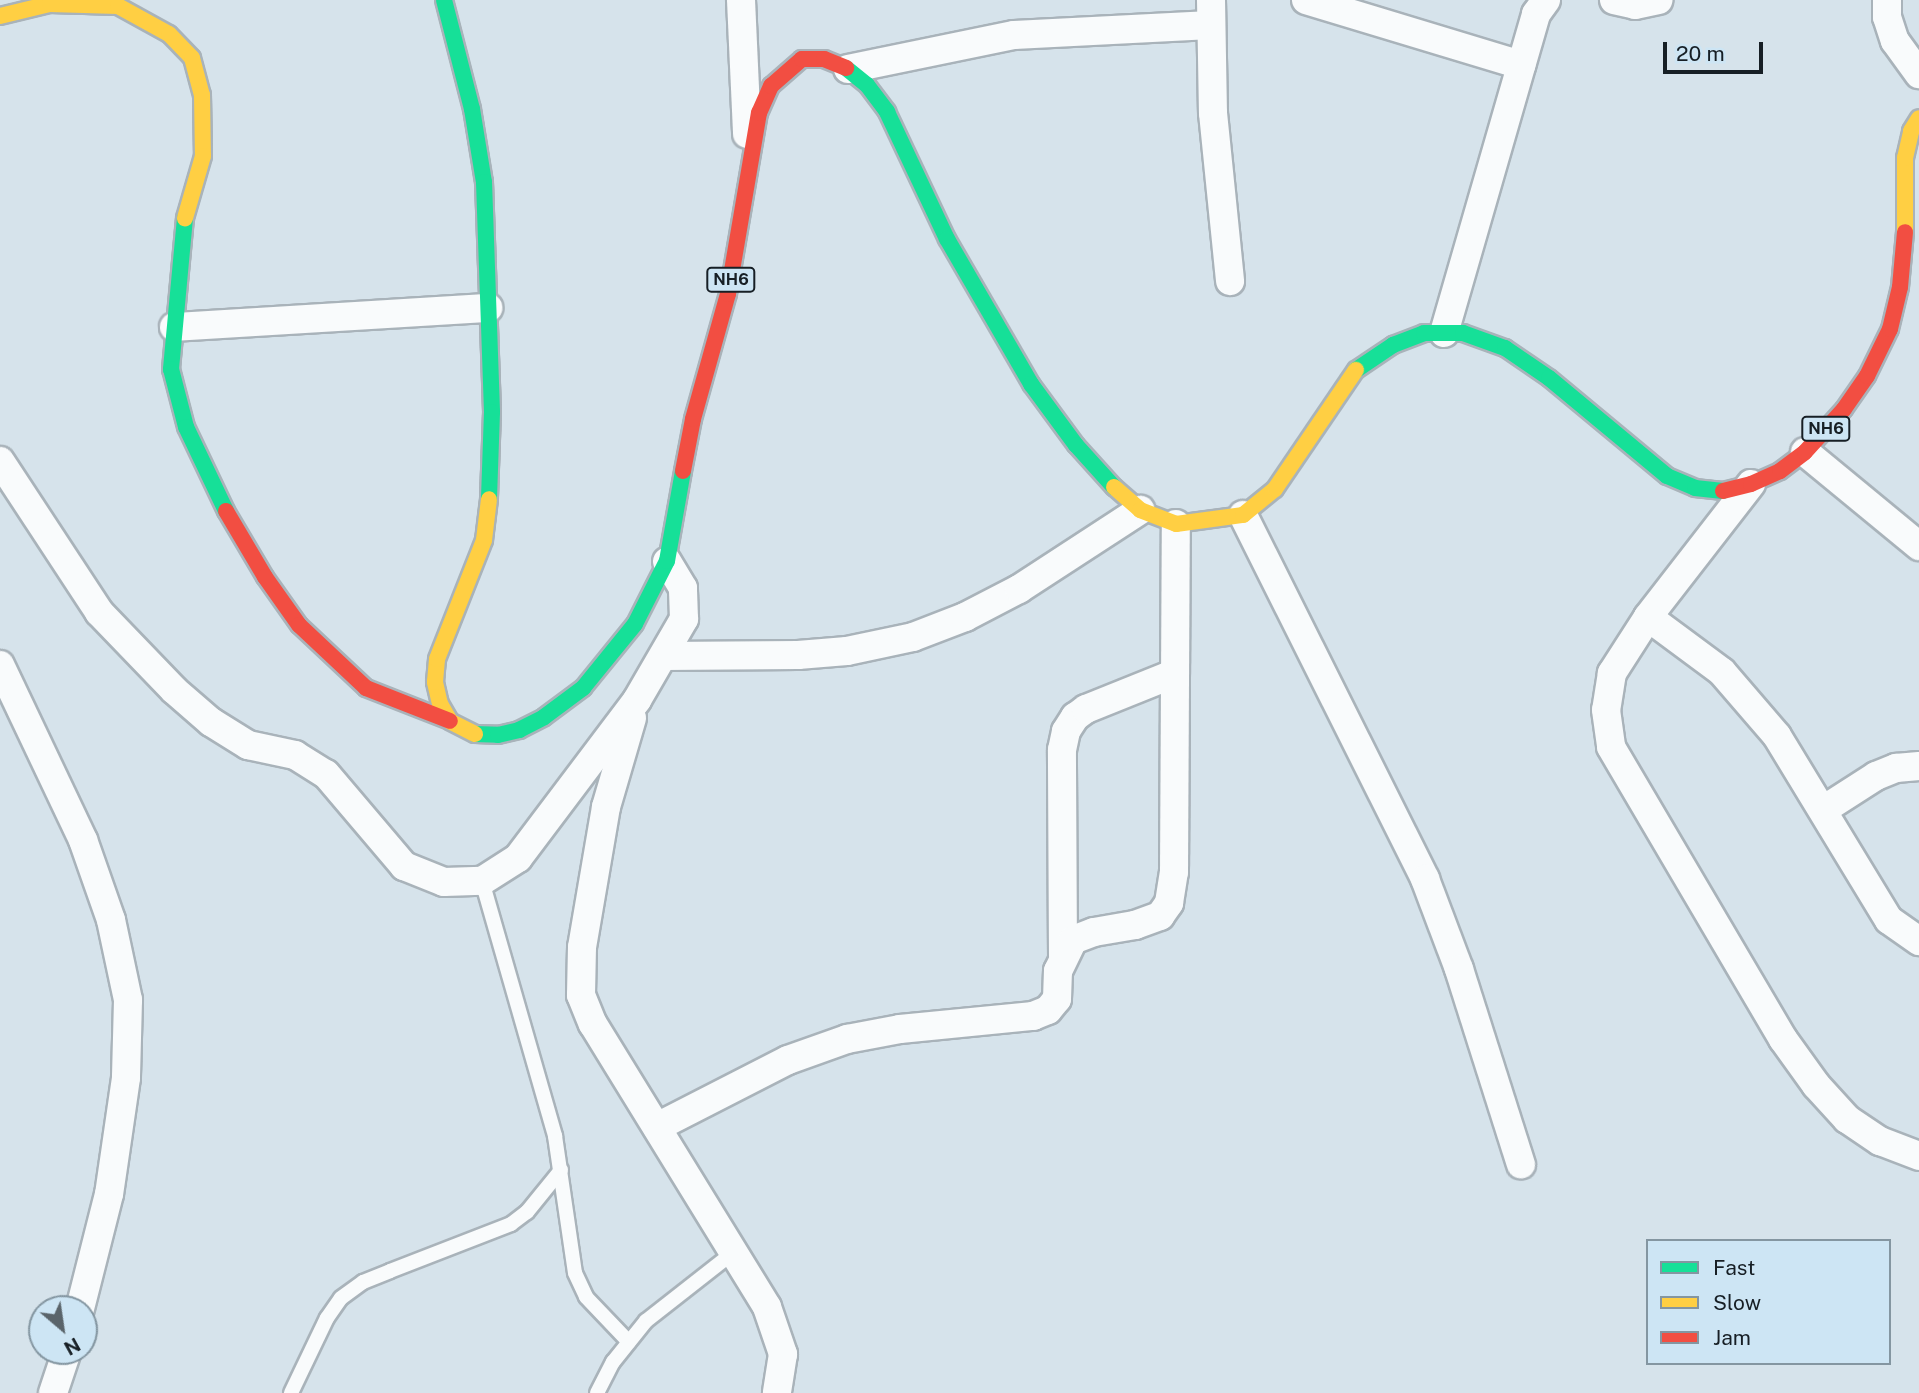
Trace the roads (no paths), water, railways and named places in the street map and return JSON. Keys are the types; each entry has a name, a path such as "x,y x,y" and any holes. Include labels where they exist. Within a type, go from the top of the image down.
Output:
{"main road":[{"path":"444,0 472,108 484,182 492,412 489,505 484,540 473,574 437,659 436,682 440,704 450,721"},
{"path":"0,16 50,4 118,3 169,34 192,58 202,95 203,156 183,226 172,369 186,427 218,495 265,577 299,625 366,688 450,721"},
{"name":"NH6","path":"450,721 471,734 498,735 519,730 554,710 583,688 635,624 667,561 693,419 728,294 748,163 763,104 771,86 788,68 802,59 824,59 848,69 867,85 887,112 947,239 1031,383 1076,445 1108,482 1140,510 1176,524 1209,522 1243,515 1275,489 1356,369 1393,345 1424,333 1463,333 1505,348 1549,379 1667,476 1695,488 1725,491 1751,484 1780,471 1805,452 1844,409 1867,376 1890,329 1900,287 1905,246 1905,158 1911,131 1919,118"}],"street":[{"path":"741,0 748,163"},
{"path":"1306,0 1521,65"},
{"path":"1444,333 1536,14 1546,0"},
{"path":"1614,0 1635,5 1658,0"},
{"path":"1887,0 1887,17 1895,41 1919,74"},
{"path":"848,69 1014,35 1211,13 1213,113 1230,281"},
{"path":"174,327 488,308"},
{"path":"1805,452 1919,547"},
{"path":"0,461 99,612 183,698 211,722 248,745 295,755 327,774 404,866 444,882 482,881 518,858 637,700 684,619 686,600 683,588 667,561"},
{"path":"1751,484 1648,617 1612,673 1606,710 1611,747 1783,1039 1816,1085 1847,1119 1880,1141 1919,1156"},
{"path":"664,656 798,655 846,651 913,637 1019,589 1140,510"},
{"path":"1243,515 1425,879 1459,969 1521,1164"},
{"path":"657,1127 788,1060 847,1040 900,1030 1032,1016 1048,1010 1057,999 1058,971 1073,940 1160,916 1169,903 1174,872 1173,674 1176,524"},
{"path":"1648,617 1722,672 1777,736 1889,920 1919,941"},
{"path":"0,665 83,840 111,920 128,1000 126,1078 108,1194 83,1295"},
{"path":"1063,956 1062,750 1066,732 1075,717 1086,709 1173,674"},
{"path":"637,700 606,807 582,947 581,995 593,1024 767,1307 783,1354 777,1393"},
{"path":"1823,810 1876,776 1896,768 1919,766"},
{"path":"53,1393 62,1365"}],"lane":[{"path":"482,881 555,1136 575,1273 586,1297 629,1342"},
{"path":"292,1393 327,1318 341,1298 363,1282 390,1270 511,1224 527,1212 561,1170"},
{"path":"597,1393 614,1362 646,1321 734,1252"}]}
